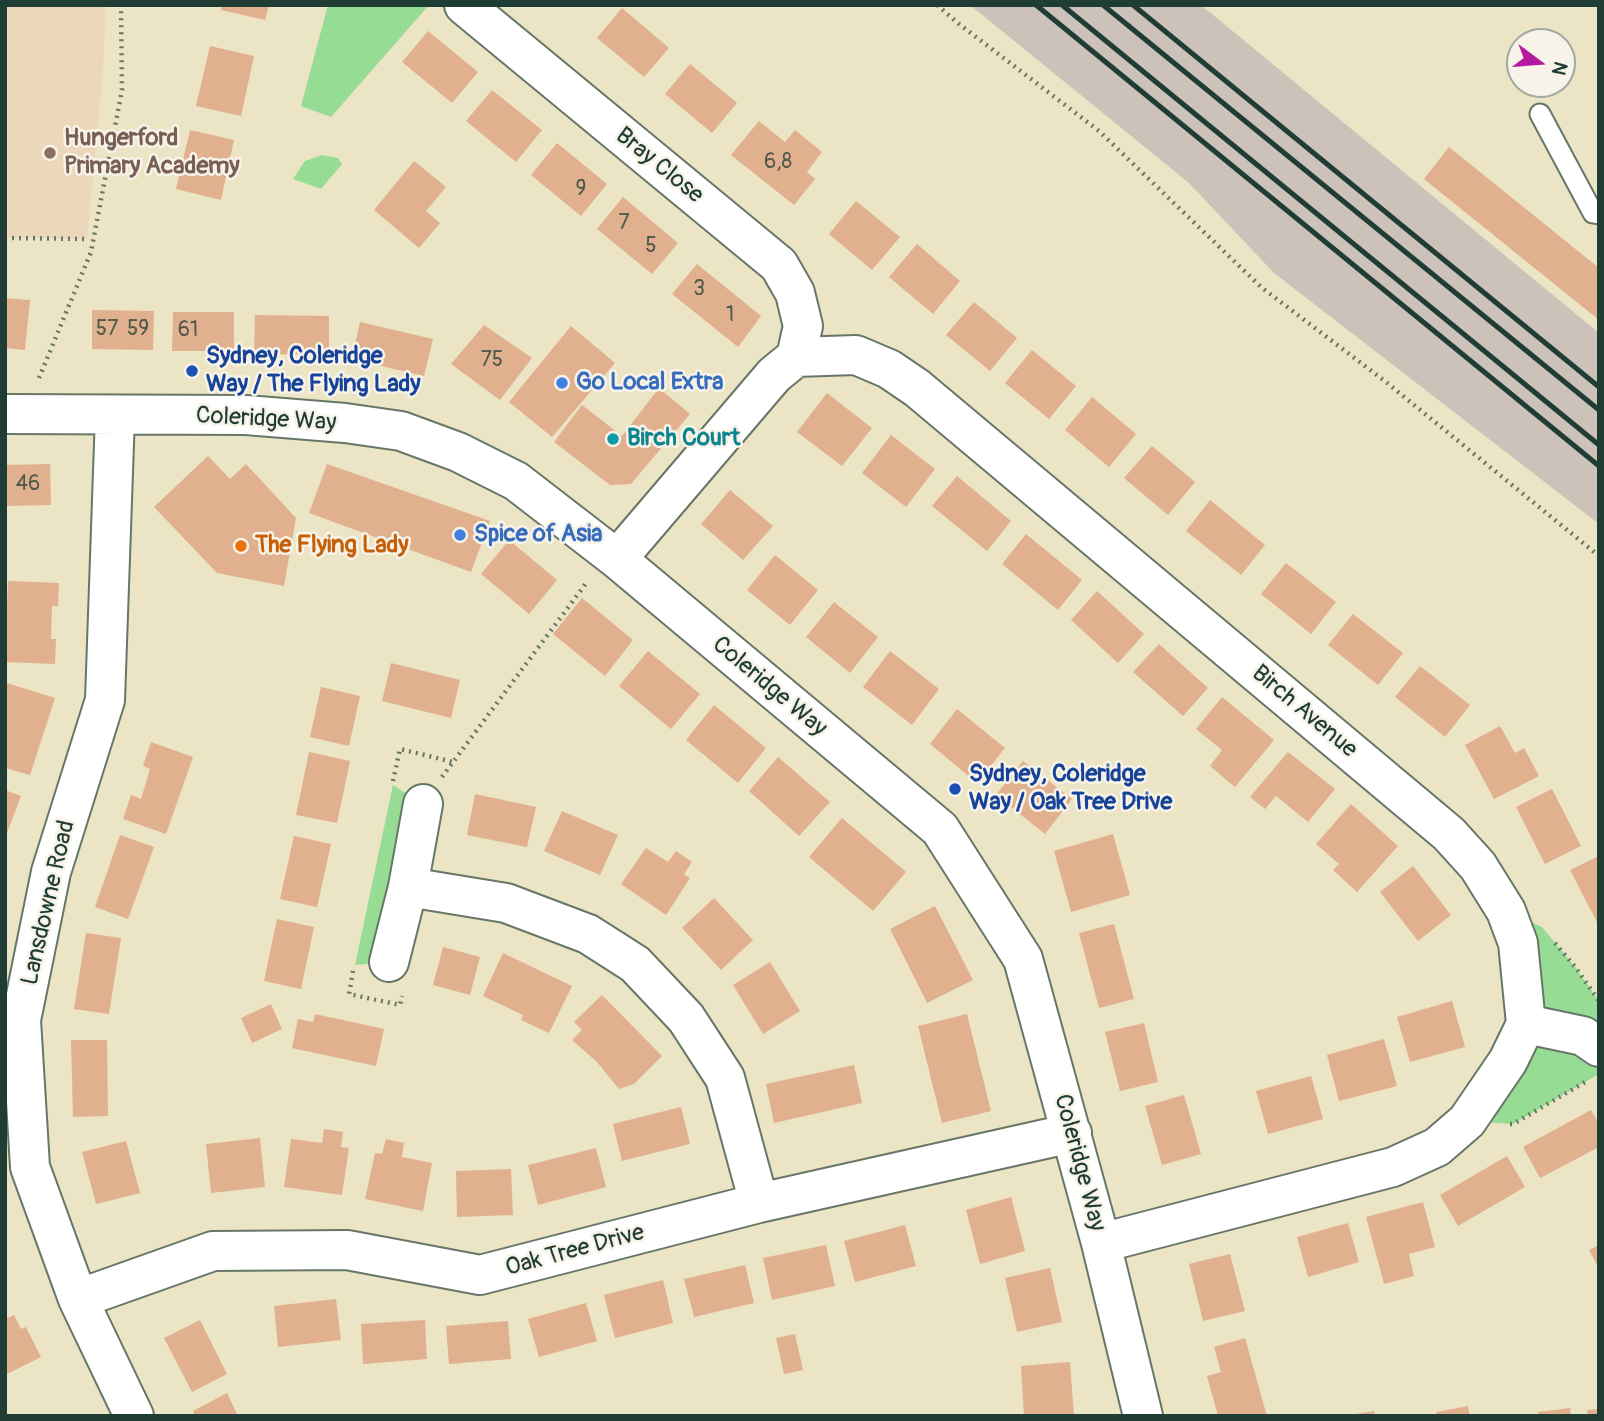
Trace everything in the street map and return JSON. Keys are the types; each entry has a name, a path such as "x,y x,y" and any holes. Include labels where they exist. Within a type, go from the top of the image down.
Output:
{"street":[{"name":"Bray Close","path":"464,5 779,265 795,293 803,326 796,357"},
{"name":"Birch Avenue","path":"796,357 856,355 889,369 917,388 1449,834 1478,866 1506,911 1518,943 1526,1024"},
{"path":"613,556 774,375 796,357"},
{"name":"Coleridge Way","path":"15,414 246,415 345,423 401,431 458,452 516,481 613,556 940,829 1023,960 1101,1243 1143,1416"},
{"name":"Lansdowne Road","path":"115,415 105,700 51,872 21,1020 30,1167 78,1299 127,1414"},
{"path":"389,962 408,887 423,804"},
{"path":"408,887 506,903 588,934 635,964 686,1018 725,1078 759,1203"},
{"path":"1101,1243 1393,1167 1437,1147 1467,1121 1508,1061 1526,1024 1583,1036 1593,1064"},
{"name":"Oak Tree Drive","path":"78,1299 213,1251 347,1250 480,1275 759,1203 1072,1133"}],"lane":[{"path":"1540,114 1593,213 1599,214"}],"path":[{"path":"15,414 91,252 122,90 121,5"},
{"path":"937,5 1099,131 1261,287 1386,382 1599,556"},
{"path":"5,238 88,239"},
{"path":"423,804 613,556"},
{"path":"1467,1121 1513,1124 1593,1064"}],"shaded area":[{"name":"Hungerford Primary Academy","path":"5,5 106,5 103,69 87,239 5,237"},
{"path":"970,5 1201,5 1599,333 1599,524 1274,273 1189,183"}],"green space":[{"path":"328,5 429,5 331,117 301,106"},
{"path":"322,155 338,158 342,164 321,189 293,179 305,161"},
{"path":"393,785 423,804 389,962 355,965"},
{"path":"1506,911 1542,927 1599,1001 1599,1074 1513,1124 1467,1121 1508,1061"}],"building":[{"path":"222,5 269,5 265,20 221,10"},
{"path":"622,8 669,48 644,77 597,38"},
{"path":"428,31 478,72 452,103 402,62"},
{"path":"210,46 254,56 241,116 196,106"},
{"path":"690,64 737,103 712,133 665,94"},
{"path":"492,90 542,130 516,162 466,121"},
{"path":"759,121 785,142 795,130 822,152 807,172 815,179 794,205 731,155"},
{"path":"190,130 234,140 221,200 176,189"},
{"path":"557,143 607,184 581,216 531,175"},
{"path":"1449,147 1599,268 1599,320 1424,179"},
{"path":"414,161 446,187 426,211 440,223 419,248 374,210"},
{"path":"623,197 678,243 652,274 597,229"},
{"path":"856,201 900,237 872,270 829,234"},
{"path":"917,244 960,281 933,314 889,277"},
{"path":"697,264 761,316 738,347 672,294"},
{"path":"5,298 30,300 25,350 5,348"},
{"path":"974,302 1017,338 990,371 946,335"},
{"path":"92,310 154,311 153,350 92,349"},
{"path":"173,312 234,312 234,351 172,351"},
{"path":"255,315 329,316 329,355 254,354"},
{"path":"360,322 433,339 424,376 352,359"},
{"path":"484,325 532,358 500,400 451,364"},
{"name":"Go Local Extra","path":"571,326 615,363 552,437 509,402"},
{"path":"1032,350 1076,386 1049,419 1005,383"},
{"name":"Birch Court","path":"659,388 690,414 631,484 610,485 554,442 582,405 622,436"},
{"path":"827,393 872,428 842,466 797,432"},
{"path":"1092,397 1136,434 1109,467 1065,430"},
{"path":"891,435 935,469 906,507 862,473"},
{"path":"1152,446 1195,482 1168,515 1124,478"},
{"name":"The Flying Lady","path":"208,456 230,479 246,464 296,518 284,586 217,573 154,507"},
{"path":"50,464 51,505 5,506 5,465"},
{"path":"327,464 490,521 471,572 309,513"},
{"path":"957,476 1011,521 987,551 932,506"},
{"path":"730,490 773,526 743,560 701,524"},
{"path":"1210,500 1265,545 1241,575 1186,531"},
{"path":"1026,534 1082,580 1058,610 1002,564"},
{"path":"509,540 557,580 529,614 481,574"},
{"path":"775,555 818,590 790,625 747,590"},
{"path":"1286,563 1336,602 1311,634 1261,594"},
{"path":"8,581 59,583 58,606 52,606 51,639 56,639 55,664 5,662"},
{"path":"1097,591 1144,634 1118,663 1071,620"},
{"path":"582,598 633,640 605,676 553,634"},
{"path":"834,602 878,637 850,673 806,637"},
{"path":"1353,614 1403,653 1378,685 1328,645"},
{"path":"1159,644 1208,688 1183,716 1133,672"},
{"path":"648,651 700,694 671,729 619,686"},
{"path":"890,651 939,689 912,725 863,687"},
{"path":"391,663 460,680 451,718 382,701"},
{"path":"1420,666 1470,705 1445,737 1395,697"},
{"path":"7,683 55,698 30,775 5,768"},
{"path":"321,687 360,696 349,746 310,737"},
{"path":"1222,697 1274,740 1235,787 1210,766 1222,750 1196,729"},
{"path":"714,705 766,748 738,783 686,740"},
{"path":"957,709 1005,748 977,783 930,744"},
{"path":"1500,726 1515,753 1524,748 1539,776 1494,799 1465,745"},
{"path":"151,742 193,757 166,834 123,819 131,795 141,799 150,769 143,766"},
{"path":"309,752 350,761 337,823 296,815"},
{"path":"1288,752 1335,789 1308,822 1276,796 1265,809 1250,797"},
{"path":"778,757 830,802 799,836 749,791"},
{"path":"1023,761 1072,799 1045,834 996,795"},
{"path":"1552,789 1581,846 1545,864 1516,807"},
{"path":"5,790 21,796 5,838"},
{"path":"475,794 536,807 527,847 467,835"},
{"path":"1351,804 1398,846 1357,892 1333,870 1339,864 1316,844"},
{"path":"562,811 618,835 600,875 544,851"},
{"path":"842,818 906,872 873,911 809,857"},
{"path":"1113,834 1130,895 1071,912 1054,851"},
{"path":"120,835 154,847 128,919 95,907"},
{"path":"294,836 331,844 317,907 280,899"},
{"path":"646,848 668,862 676,851 692,862 684,874 690,878 666,915 621,884"},
{"path":"1599,856 1599,926 1570,870"},
{"path":"1413,866 1451,915 1418,941 1380,892"},
{"path":"714,898 753,940 721,970 682,928"},
{"path":"935,906 973,980 927,1003 890,929"},
{"path":"277,919 314,927 301,989 264,981"},
{"path":"1114,924 1134,999 1099,1008 1079,933"},
{"path":"86,933 121,938 109,1014 74,1009"},
{"path":"443,947 480,957 470,995 433,985"},
{"path":"503,953 572,986 549,1033 521,1020 523,1015 483,996"},
{"path":"770,962 800,1011 763,1034 733,985"},
{"path":"602,995 662,1056 634,1084 619,1089 597,1062 572,1040 582,1030 574,1022"},
{"path":"1452,1001 1465,1047 1410,1062 1397,1017"},
{"path":"271,1004 282,1029 252,1043 241,1018"},
{"path":"315,1014 384,1029 376,1066 292,1048 298,1019 313,1022"},
{"path":"967,1014 991,1111 942,1123 918,1026"},
{"path":"1144,1023 1158,1082 1120,1091 1105,1032"},
{"path":"1384,1039 1397,1086 1339,1101 1327,1055"},
{"path":"71,1040 107,1040 108,1116 73,1117"},
{"path":"854,1065 862,1103 774,1123 766,1084"},
{"path":"1311,1076 1323,1119 1268,1134 1256,1091"},
{"path":"1184,1095 1201,1154 1162,1165 1145,1106"},
{"path":"681,1107 690,1144 622,1161 613,1124"},
{"path":"1591,1110 1599,1124 1599,1147 1540,1178 1523,1147"},
{"path":"324,1129 343,1132 341,1147 349,1148 342,1195 284,1187 291,1139 322,1143"},
{"path":"260,1138 265,1187 211,1193 206,1144"},
{"path":"386,1139 404,1143 402,1157 432,1163 423,1211 365,1199 375,1153 382,1154"},
{"path":"126,1141 140,1193 96,1204 82,1152"},
{"path":"596,1148 606,1187 538,1205 528,1165"},
{"path":"1507,1156 1525,1187 1458,1226 1440,1195"},
{"path":"511,1169 513,1215 457,1217 456,1171"},
{"path":"1011,1197 1025,1251 980,1264 966,1210"},
{"path":"1423,1202 1435,1247 1409,1254 1414,1276 1384,1284 1366,1217"},
{"path":"1348,1223 1359,1262 1308,1277 1297,1237"},
{"path":"905,1225 916,1266 855,1282 844,1241"},
{"path":"826,1245 835,1286 772,1300 763,1258"},
{"path":"1599,1245 1599,1269 1589,1250"},
{"path":"1230,1254 1245,1311 1203,1321 1189,1264"},
{"path":"745,1265 754,1303 694,1317 684,1279"},
{"path":"1050,1268 1062,1322 1017,1332 1005,1278"},
{"path":"663,1280 673,1323 615,1338 604,1295"},
{"path":"336,1299 341,1340 278,1347 274,1306"},
{"path":"586,1303 597,1341 539,1357 528,1319"},
{"path":"14,1315 21,1329 26,1327 41,1357 5,1375 5,1319"},
{"path":"200,1320 227,1374 192,1392 164,1338"},
{"path":"425,1320 427,1359 363,1364 361,1324"},
{"path":"508,1321 511,1359 449,1364 446,1326"},
{"path":"795,1334 803,1370 784,1374 776,1338"},
{"path":"1245,1338 1267,1416 1218,1416 1207,1376 1221,1372 1214,1347"},
{"path":"1070,1362 1074,1416 1024,1416 1021,1366"},
{"path":"227,1393 238,1416 195,1416 193,1411"},
{"path":"1468,1406 1470,1416 1437,1416 1436,1412"},
{"path":"1570,1408 1571,1416 1538,1416 1538,1412"},
{"path":"1599,1409 1599,1416 1588,1416 1587,1410"},
{"path":"1374,1411 1375,1416 1356,1416 1356,1414"}],"railway":[{"path":"1036,5 1599,466"},
{"path":"1062,5 1599,445"},
{"path":"1103,5 1599,410"},
{"path":"1133,5 1599,387"}],"place":[{"name":"Hungerford Primary Academy","path":"50,153"},
{"name":"Sydney, Coleridge Way / The Flying Lady","path":"192,371"},
{"name":"Go Local Extra","path":"562,383"},
{"name":"Birch Court","path":"613,439"},
{"name":"Spice of Asia","path":"460,535"},
{"name":"The Flying Lady","path":"241,546"},
{"name":"Sydney, Coleridge Way / Oak Tree Drive","path":"955,789"}]}
